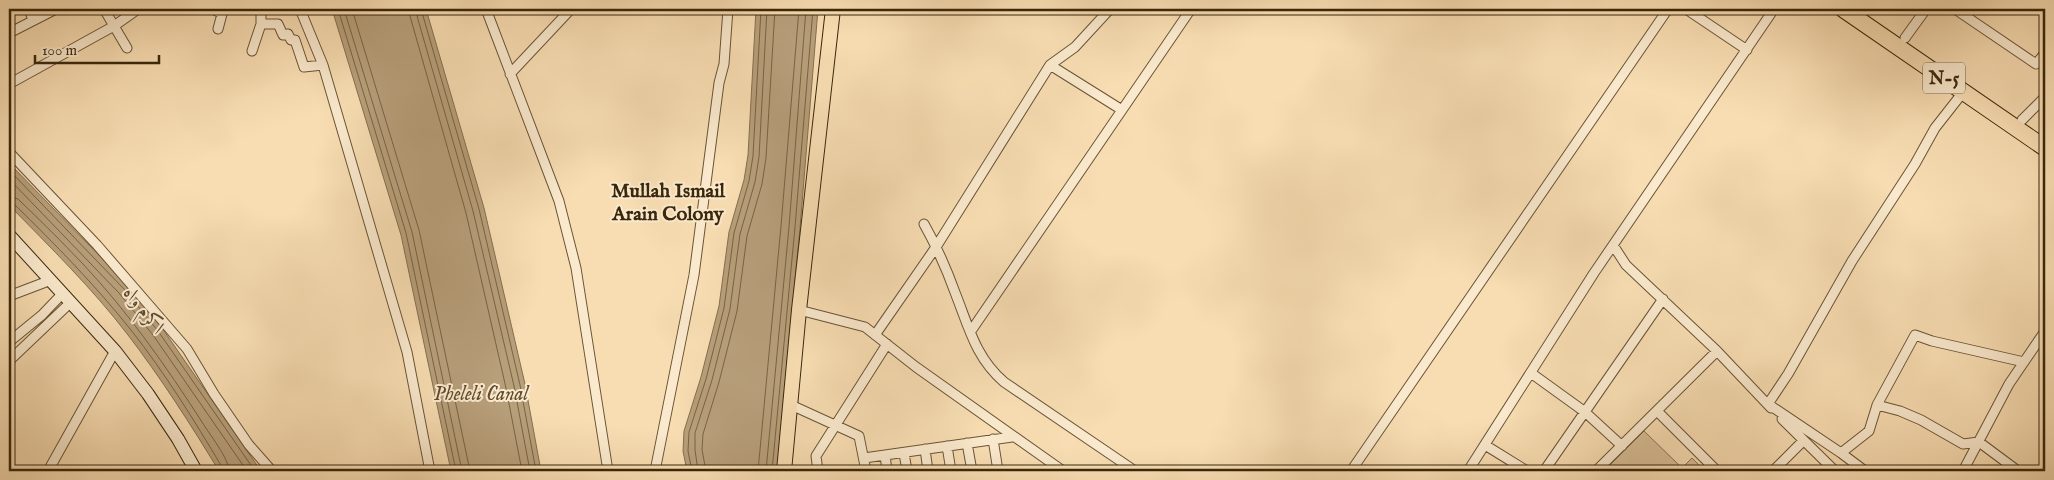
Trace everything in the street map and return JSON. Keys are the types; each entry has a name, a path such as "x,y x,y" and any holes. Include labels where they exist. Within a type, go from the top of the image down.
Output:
{"highway":[{"name":"N-5","path":"1843,9 1905,38 2045,136"},
{"name":"N-5","path":"1862,9 1878,26 1964,91 2045,148"}],"main road":[{"path":"784,471 799,310 833,9"}],"street":[{"path":"29,9 34,20"},
{"path":"9,33 56,9"},
{"path":"104,9 127,48"},
{"path":"9,84 114,26 138,9"},
{"path":"213,9 222,14 218,29"},
{"path":"252,51 262,24 260,9"},
{"path":"300,9 323,64 407,352 430,471"},
{"path":"486,9 559,201 576,268 608,471"},
{"path":"510,74 571,9"},
{"path":"655,471 694,275 719,84 724,64 728,9"},
{"path":"876,335 936,246 1050,65 1075,47 1110,9"},
{"path":"971,331 1191,9"},
{"path":"1351,471 1668,9"},
{"path":"1686,9 1746,50"},
{"path":"1468,471 1613,245 1774,9"},
{"path":"1905,38 1926,9"},
{"path":"1955,9 2036,64 2045,53"},
{"path":"262,24 278,24 283,35 288,34 291,40 295,40 304,67 323,64"},
{"path":"1050,65 1122,110"},
{"path":"1768,404 1788,374 1852,261 1915,164 1935,128 1964,91"},
{"path":"2022,120 2045,97"},
{"path":"9,152 97,245 187,349 214,394 249,445 272,471"},
{"path":"924,224 936,246 979,353 990,370 1004,382 1135,471"},
{"path":"11,241 51,280 115,351 148,394 196,471"},
{"path":"1613,245 1626,265 1717,351 1803,441 1835,471"},
{"path":"9,296 51,280"},
{"path":"9,342 42,315 67,298"},
{"path":"9,361 67,298"},
{"path":"1544,471 1663,299"},
{"path":"799,310 865,327 1012,436 1063,471"},
{"path":"1963,471 2009,384 2045,331"},
{"path":"1841,453 1869,431 1878,405 1916,335 1932,341 2024,362"},
{"path":"818,471 816,456 887,344"},
{"path":"48,471 115,351"},
{"path":"1596,471 1717,351"},
{"path":"1531,373 1585,412 1622,446"},
{"path":"1768,404 1865,471"},
{"path":"791,405 859,436 866,471"},
{"path":"1878,405 1900,411 1921,420 1963,444 1978,442 2018,471"},
{"path":"1657,411 1717,471"},
{"path":"864,458 1012,436"},
{"path":"993,439 998,471"},
{"path":"1773,471 1803,441"},
{"path":"967,442 972,471"},
{"path":"1485,445 1527,471"},
{"path":"947,446 951,471"},
{"path":"925,449 928,471"},
{"path":"904,452 907,471"},
{"path":"885,455 887,471"}],"shaded area":[{"path":"1644,431 1682,468 1692,458 1705,471 1604,471"}],"water":[{"name":"Pheleli Canal","path":"332,9 426,9 484,208 525,384 541,471 451,471 401,235"},
{"path":"756,9 818,9 777,471 687,471 683,451 684,431 701,377 719,306 729,232 744,180 748,155"},
{"name":"اکرم واہ","path":"9,163 128,285 162,328 261,471 219,471 198,436 128,335 85,284 9,205"}],"district":[{"name":"Mullah Ismail Arain Colony","path":"668,202"}]}
